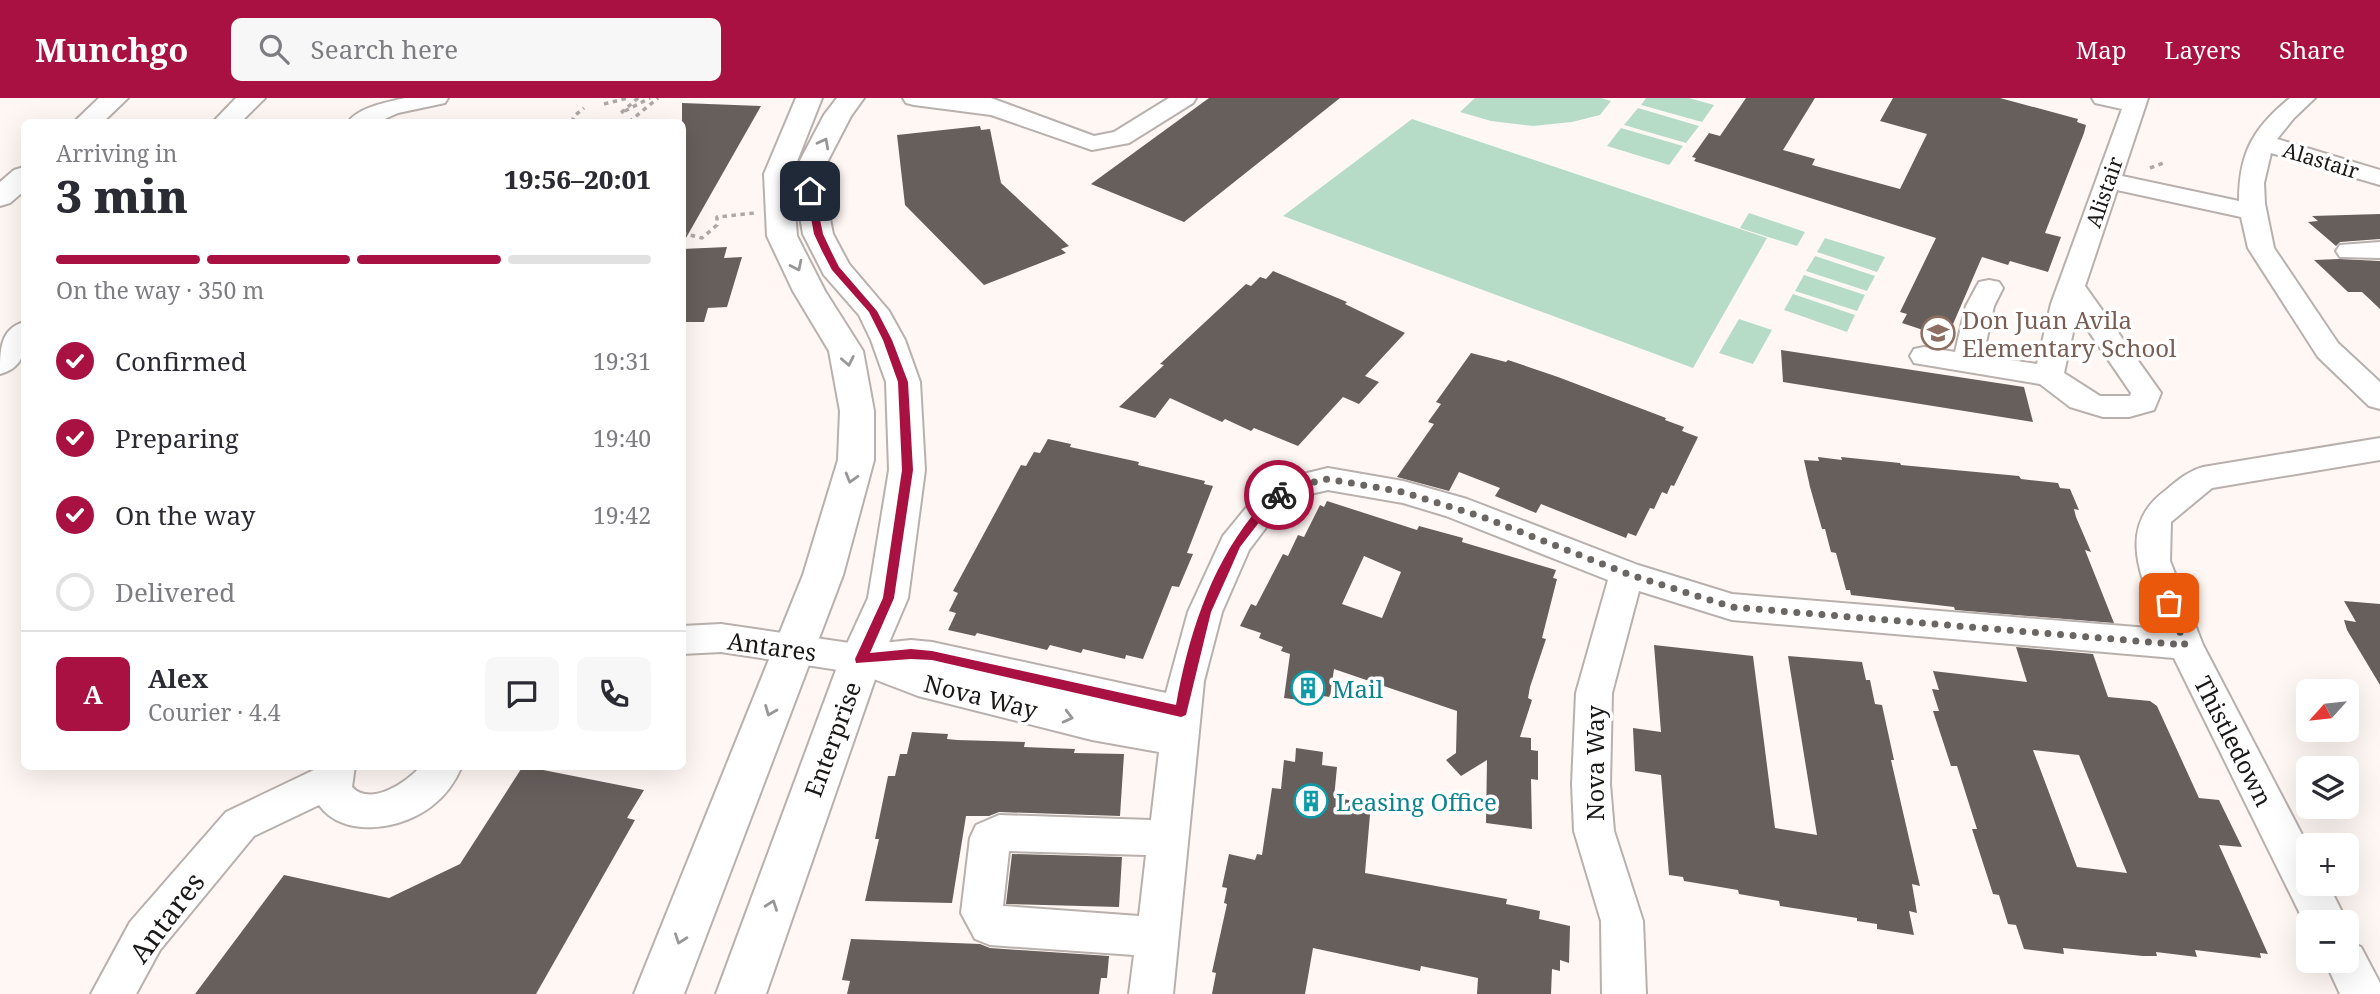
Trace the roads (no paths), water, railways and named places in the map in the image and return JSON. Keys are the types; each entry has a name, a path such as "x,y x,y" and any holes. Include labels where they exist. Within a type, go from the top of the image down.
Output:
{"main road":[{"path":"90,119 115,98"},
{"path":"229,119 251,98"},
{"path":"659,994 823,575 856,460 857,411 846,351 809,290 782,236 778,174 808,98"},
{"name":"Enterprise","path":"741,994 861,659 888,598 907,470 903,382 888,340 873,311 835,268 818,234 807,174 838,115 851,98"},
{"path":"0,197 21,179"},
{"path":"0,363 21,336"}],"street":[{"path":"914,98 984,104 1093,143 1119,164"},
{"path":"1093,143 1121,138 1185,98"},
{"path":"2103,98 2136,102"},
{"path":"2304,98 2285,113 2261,142 2254,166 2251,204 2261,248 2328,350 2380,399"},
{"path":"367,119 391,108 426,99"},
{"name":"Alistair","path":"2049,376 2071,286 2136,102"},
{"name":"Alastair","path":"2261,142 2380,178"},
{"path":"2111,174 2251,204"},
{"path":"2349,251 2380,250"},
{"path":"2049,376 2068,394 2086,404 2115,409 2132,407 2143,403 2146,393 2071,286"},
{"path":"1924,356 1966,364 1980,306 1989,288"},
{"name":"Thistledown","path":"2320,910 2185,645 2153,561 2155,522 2161,510 2203,478 2380,449"},
{"path":"2190,489 2222,494 2380,471"},
{"path":"1151,994 1170,838 1179,726 1186,681 1205,612 1235,545 1270,500 1297,486 1328,479 1403,492 1480,516 1628,574 1732,607 2185,645"},
{"name":"Nova Way","path":"1624,994 1622,921 1594,831 1591,784 1594,693 1628,574"},
{"name":"Antares","path":"686,640 721,638 861,659"},
{"name":"Nova Way","path":"861,659 918,681 1093,724 1179,726"},
{"name":"Antares","path":"113,994 145,936 224,844 248,843 336,782 344,806 357,810 390,808 422,791 440,770"},
{"path":"1158,937 990,925 982,913 990,838 999,833 1170,838"},
{"path":"2352,973 2363,994"}],"lane":[{"path":"1966,364 2049,376"}],"place":[{"name":"Don Juan Avila Elementary School","path":"1938,333"},
{"name":"Mail","path":"1308,688"},
{"name":"Leasing Office","path":"1311,801"}]}
